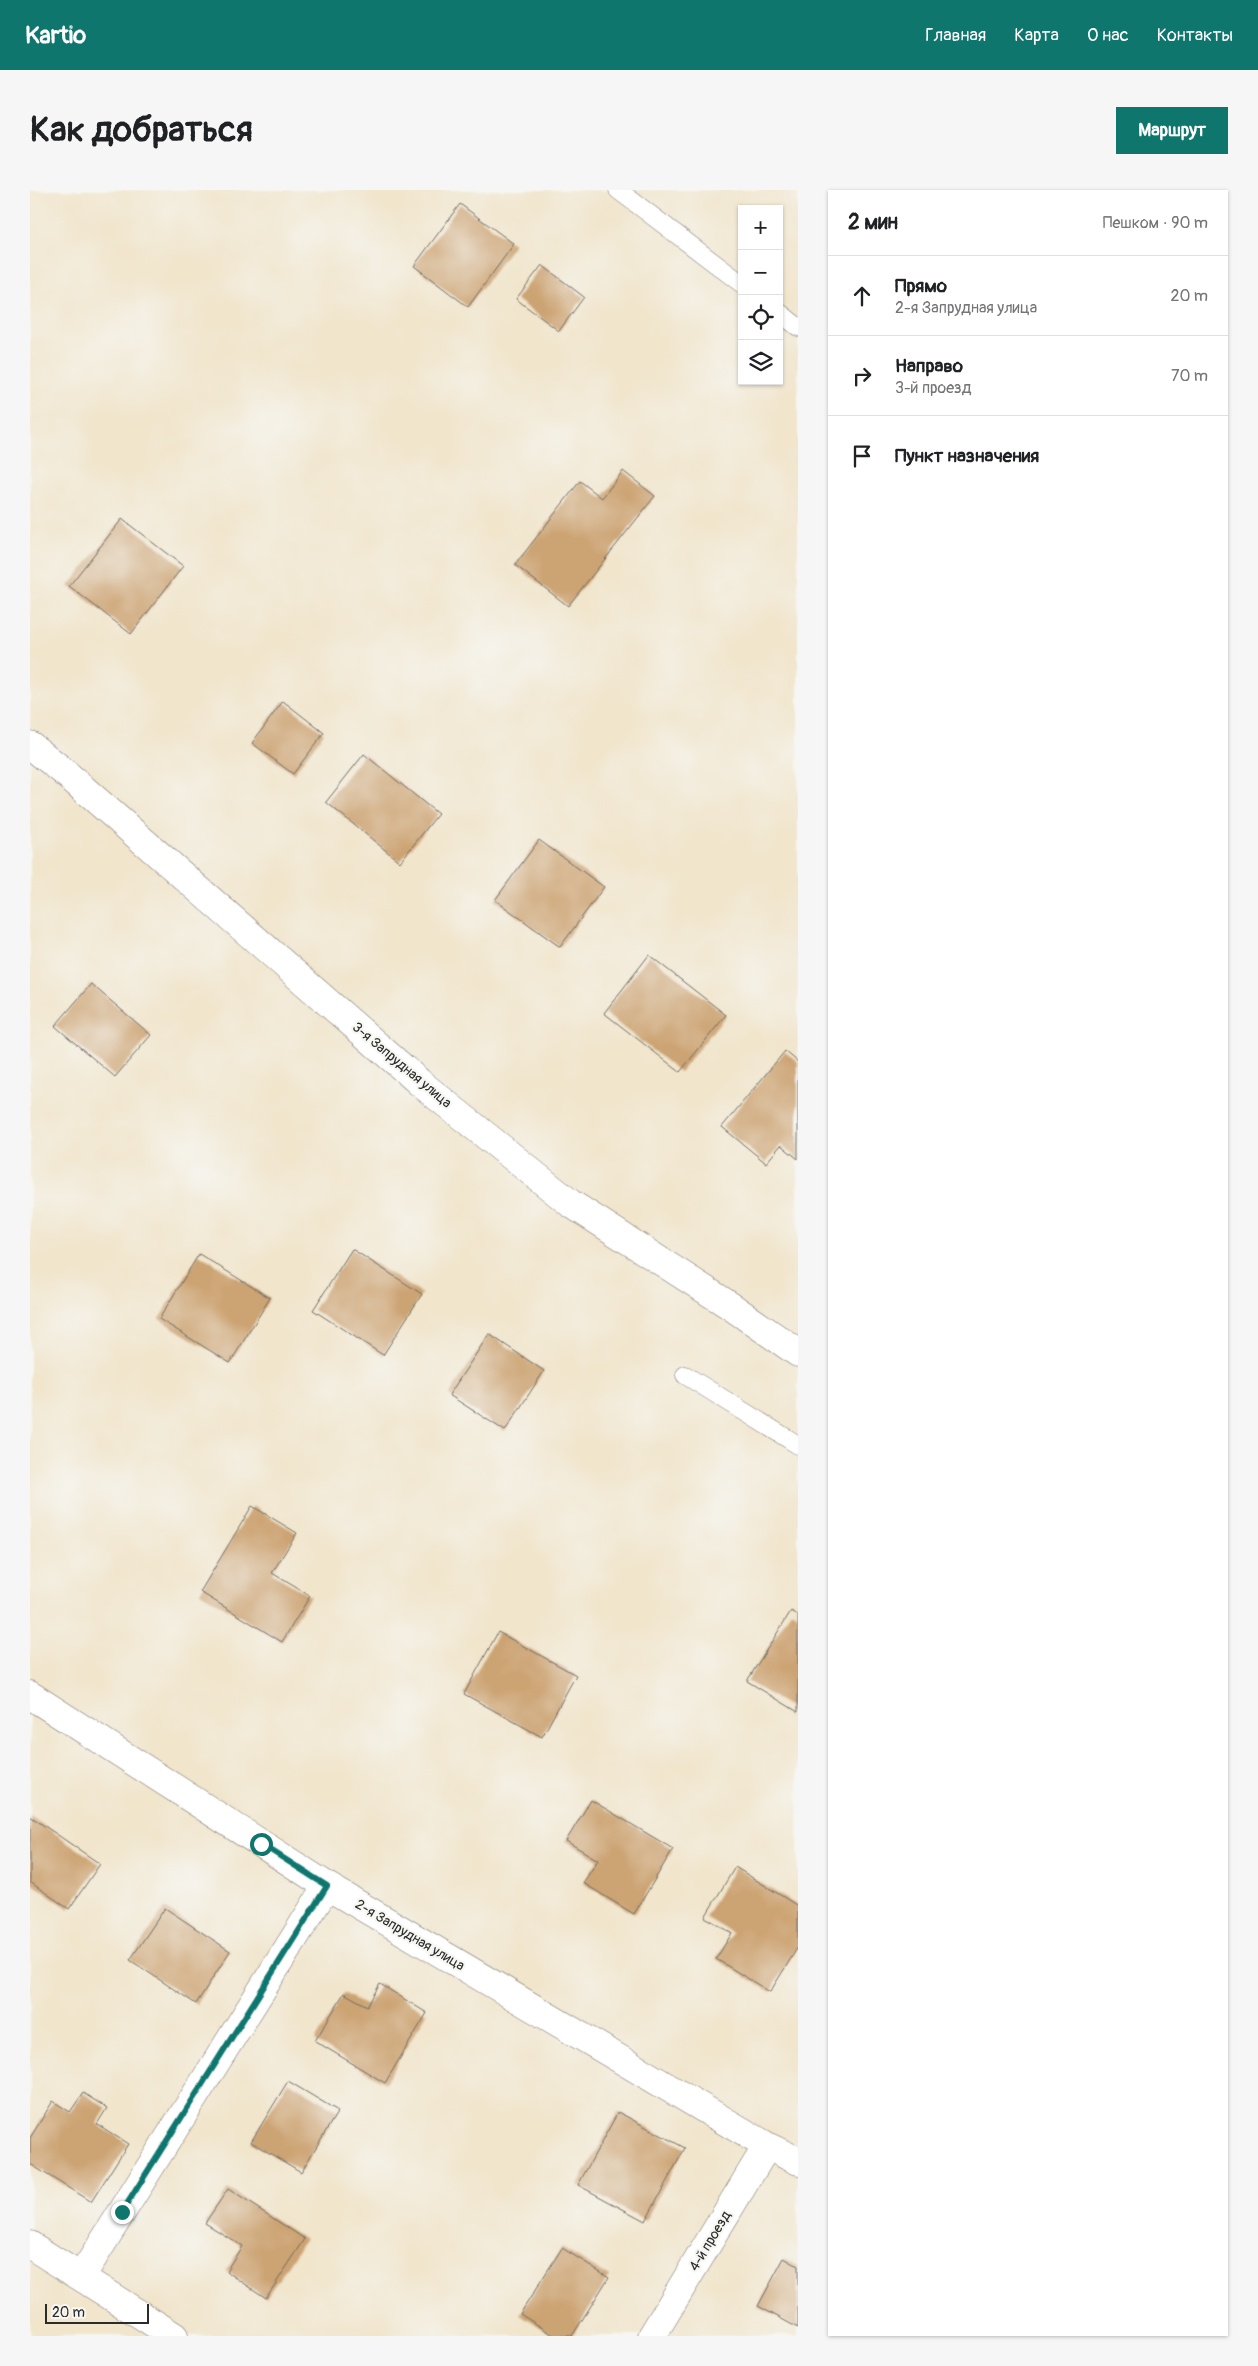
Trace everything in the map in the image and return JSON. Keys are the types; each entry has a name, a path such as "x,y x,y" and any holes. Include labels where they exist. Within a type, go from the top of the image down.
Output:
{"street":[{"name":"3-я Запрудная улица","path":"30,745 63,770 419,1082 562,1197 732,1307 798,1354"},
{"name":"2-я Запрудная улица","path":"30,1695 327,1886 767,2146 798,2161"},
{"path":"81,2277 327,1886"},
{"name":"4-й проезд","path":"652,2336 767,2146"},
{"path":"30,2245 174,2336"}],"lane":[{"path":"618,190 738,281"},
{"path":"783,315 798,327"},
{"path":"685,1375 798,1446"}],"building":[{"path":"460,204 514,244 468,307 414,266"},
{"path":"542,265 584,297 559,331 516,299"},
{"path":"623,471 655,496 568,606 515,565 580,481 602,498"},
{"path":"122,519 183,566 131,634 69,586"},
{"path":"283,701 324,733 293,774 252,743"},
{"path":"364,754 438,814 400,862 326,802"},
{"path":"539,840 604,887 560,947 495,900"},
{"path":"649,955 726,1015 680,1072 604,1013"},
{"path":"91,984 151,1035 115,1077 55,1026"},
{"path":"785,1051 798,1062 798,1159 781,1145 766,1163 722,1127"},
{"path":"352,1249 422,1294 383,1355 313,1310"},
{"path":"199,1254 270,1298 230,1363 159,1319"},
{"path":"489,1334 544,1371 505,1431 449,1395"},
{"path":"252,1506 297,1533 272,1573 310,1596 282,1642 200,1592"},
{"path":"791,1611 798,1615 798,1712 747,1681"},
{"path":"498,1632 576,1675 542,1737 464,1694"},
{"path":"591,1800 673,1849 634,1914 583,1883 598,1860 566,1841"},
{"path":"30,1816 100,1864 69,1909 30,1882"},
{"path":"735,1867 798,1906 798,1947 770,1992 716,1959 732,1933 705,1917"},
{"path":"165,1908 230,1951 196,2004 130,1960"},
{"path":"380,1984 427,2013 385,2083 315,2041 344,1993 367,2006"},
{"path":"288,2081 338,2111 301,2172 251,2142"},
{"path":"83,2093 107,2108 97,2124 128,2144 91,2202 30,2164 30,2138 53,2101 70,2112"},
{"path":"618,2112 685,2148 645,2221 578,2185"},
{"path":"228,2189 305,2239 266,2298 226,2271 242,2246 205,2223"},
{"path":"562,2248 609,2277 572,2336 555,2336 520,2314"},
{"path":"784,2258 798,2266 798,2328 758,2306"}],"route":[{"path":"122,2212 327,1886 261,1844"}]}
